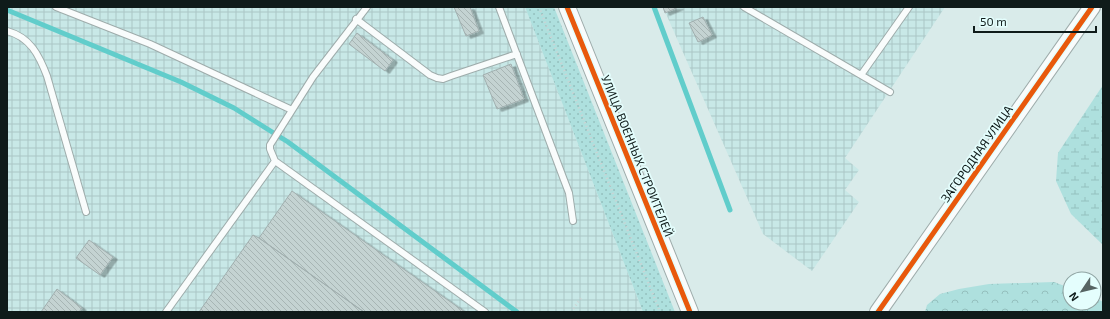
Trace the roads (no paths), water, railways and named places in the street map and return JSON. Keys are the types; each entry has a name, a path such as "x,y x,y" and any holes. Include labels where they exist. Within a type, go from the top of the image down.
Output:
{"street":[{"name":"УЛИЦА ВОЕННЫХ СТРОИТЕЛЕЙ","path":"567,7 690,312"},
{"name":"ЗАГОРОДНАЯ УЛИЦА","path":"878,312 1092,7"}],"lane":[{"path":"56,7 173,54 292,110"},
{"path":"367,7 356,19 313,77 270,144 270,149 275,161 485,312"},
{"path":"499,7 569,193 573,221"},
{"path":"744,7 890,92"},
{"path":"861,75 909,7"},
{"path":"356,19 424,71 437,78 443,79 517,54"},
{"path":"7,31 29,42 43,66 86,212"},
{"path":"166,312 275,161"}],"waterway":[{"path":"654,7 730,210"},
{"path":"7,10 181,82 234,108 288,142 517,312"}]}
